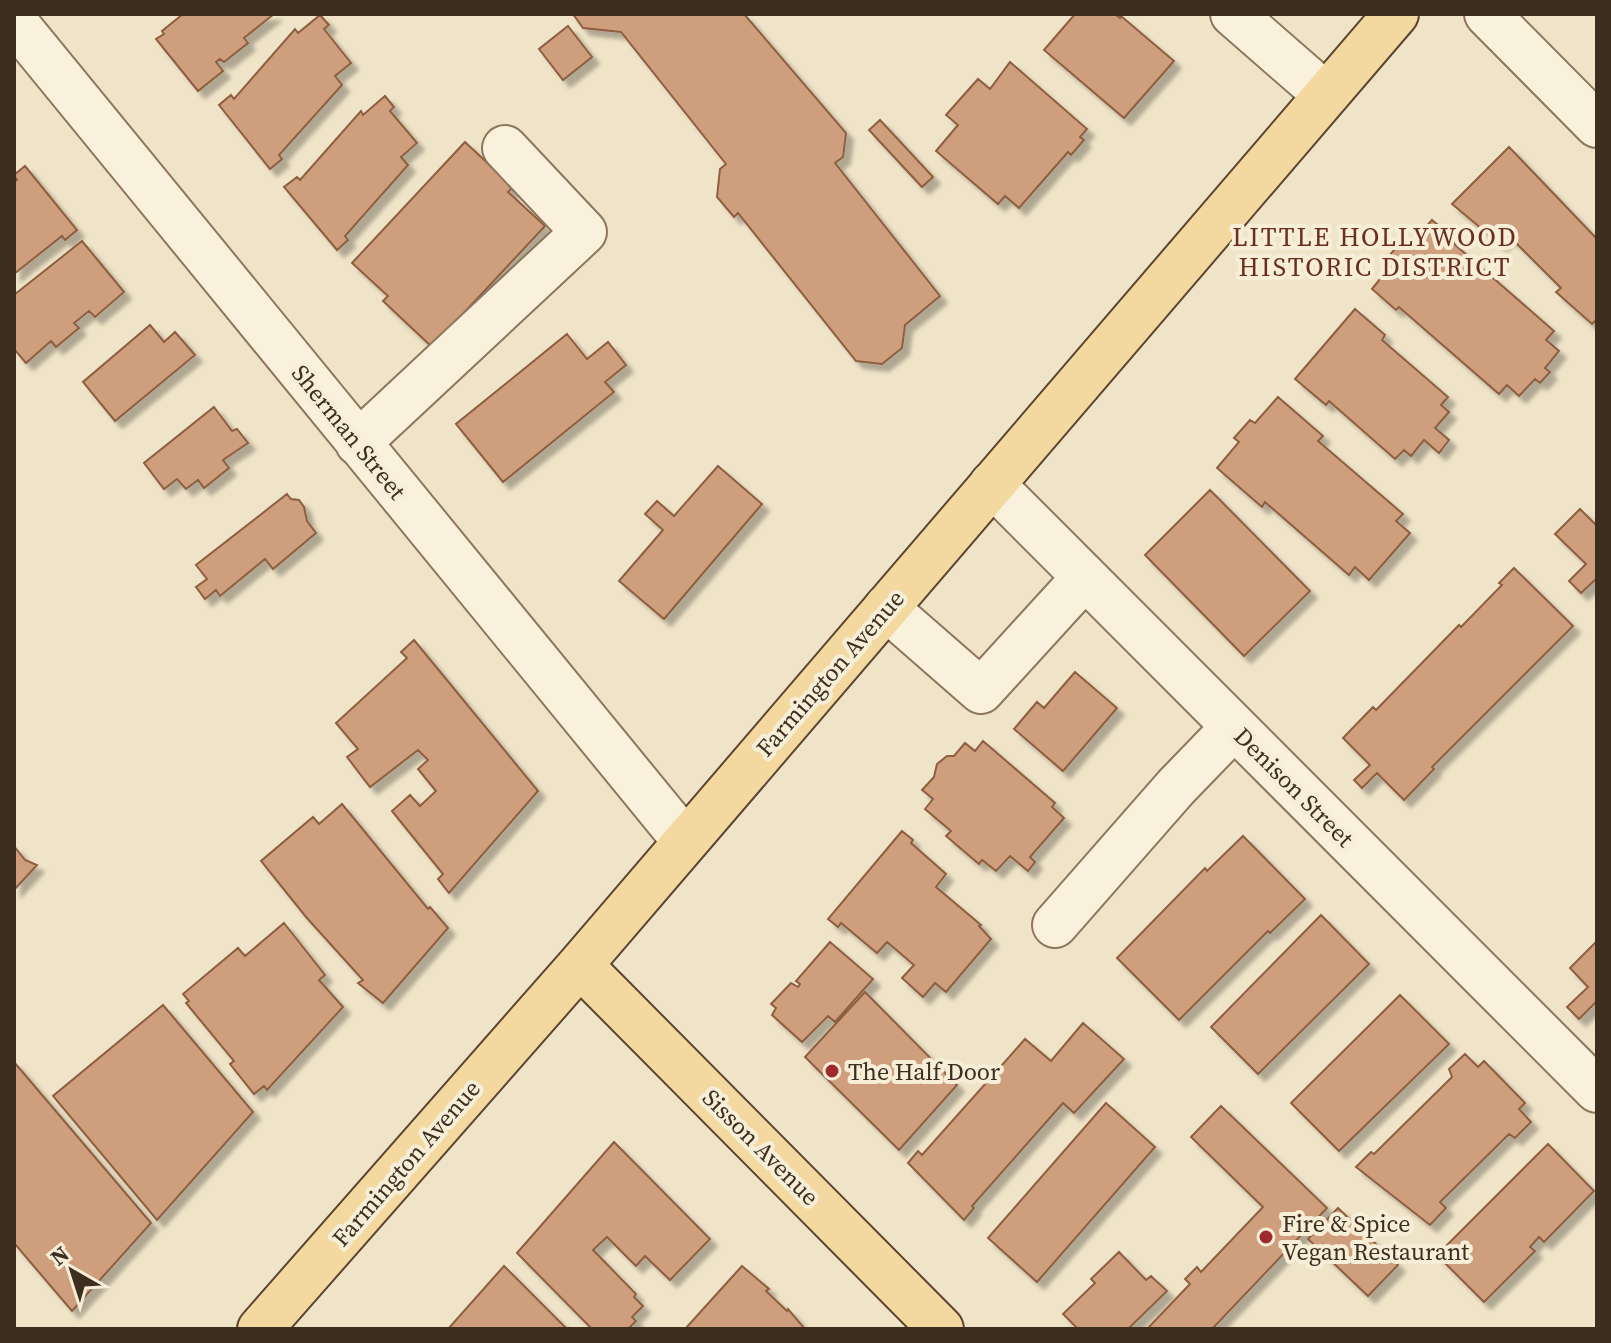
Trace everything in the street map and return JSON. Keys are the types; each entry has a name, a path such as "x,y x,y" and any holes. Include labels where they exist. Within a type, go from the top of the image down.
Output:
{"main road":[{"name":"Farmington Avenue","path":"260,1329 580,965 1396,14"},
{"name":"Sisson Avenue","path":"580,965 941,1329"}],"street":[{"path":"1233,14 1326,95"},
{"path":"1487,14 1597,125"},
{"name":"Sherman Street","path":"14,21 685,841"},
{"path":"358,443 584,232 505,148"},
{"name":"Denison Street","path":"992,484 1597,1090"},
{"path":"886,608 981,691 1085,577"},
{"path":"1055,925 1176,787 1234,727"}],"building":[{"path":"183,14 274,14 244,38 248,43 224,62 220,59 216,62 223,71 198,91 156,39"},
{"path":"573,14 744,14 846,133 843,157 835,163 940,296 905,325 902,348 882,364 856,361 738,213 734,217 717,197 720,169 726,164 621,32 583,28"},
{"path":"1075,14 1121,16 1174,61 1124,118 1044,50"},
{"path":"320,15 329,25 324,29 351,63 335,76 342,85 279,155 282,159 270,169 219,105 231,95 234,99 295,29 298,33"},
{"path":"568,26 592,57 563,80 539,49"},
{"path":"1010,62 1087,129 1080,137 1084,140 1071,155 1068,152 1019,208 1005,196 998,204 936,151 958,125 946,115 978,79 990,89"},
{"path":"385,96 394,107 390,111 417,143 401,157 408,165 345,236 348,240 337,250 284,187 297,177 300,180 361,111 363,115"},
{"path":"880,120 933,177 922,187 869,130"},
{"path":"465,142 513,187 508,192 545,226 432,347 383,301 388,296 352,263"},
{"path":"1509,147 1597,239 1597,319 1592,324 1556,292 1561,288 1509,236 1500,244 1452,204"},
{"path":"25,166 77,230 65,240 62,236 14,274 14,182 17,180 14,175"},
{"path":"1432,220 1456,240 1453,243 1554,331 1546,340 1559,351 1545,368 1550,372 1540,383 1535,379 1519,396 1507,385 1499,394 1399,307 1396,310 1372,289 1393,263 1387,258 1404,239 1411,244"},
{"path":"82,241 124,292 95,317 89,311 74,323 79,328 56,347 51,341 26,363 14,349 14,295"},
{"path":"1355,309 1385,335 1382,340 1448,397 1441,405 1449,412 1435,428 1449,440 1439,453 1424,440 1411,456 1404,450 1395,459 1329,401 1326,405 1295,379"},
{"path":"150,325 164,342 175,332 195,355 115,421 83,382"},
{"path":"567,334 587,359 608,342 626,365 605,382 614,392 503,482 456,424"},
{"path":"1278,397 1323,436 1318,441 1403,514 1396,521 1410,533 1369,580 1355,567 1349,575 1265,502 1262,507 1217,468 1239,442 1234,438 1250,420 1255,423"},
{"path":"214,407 232,431 237,429 248,443 223,460 229,468 204,488 198,480 186,489 177,479 164,489 144,463"},
{"path":"718,466 762,504 664,619 619,581 663,530 645,514 657,501 674,516"},
{"path":"1210,490 1310,591 1244,656 1145,555"},
{"path":"287,494 291,499 299,500 307,521 316,533 273,569 265,559 220,596 216,590 205,599 196,587 207,579 196,565"},
{"path":"1580,509 1597,526 1597,578 1581,593 1569,581 1586,564 1555,534"},
{"path":"1514,568 1573,626 1432,767 1434,769 1404,800 1377,773 1362,788 1354,780 1370,765 1343,738 1373,707 1376,710 1459,625 1461,627 1502,585 1499,583"},
{"path":"414,640 538,791 449,893 438,879 443,874 392,811 410,795 420,806 436,791 418,769 428,760 418,750 370,787 347,757 358,749 336,723 407,658 401,652"},
{"path":"1075,672 1117,708 1063,771 1014,729 1037,702 1044,708"},
{"path":"983,741 1055,803 1052,807 1064,818 1030,857 1035,862 1028,871 1010,856 996,871 982,860 979,864 946,836 951,831 925,809 933,799 922,790 934,777 937,764 947,756 954,756 965,743 975,751"},
{"path":"342,804 428,909 430,907 448,928 383,1003 358,983 363,980 261,861 313,817 319,824"},
{"path":"902,831 946,874 936,887 981,925 991,939 946,992 935,983 923,997 902,978 914,965 887,942 877,953 841,923 838,927 828,919"},
{"path":"1243,836 1305,899 1270,933 1268,931 1179,1020 1117,958 1205,868 1207,871"},
{"path":"14,846 25,860 37,865 14,890"},
{"path":"1321,915 1369,964 1258,1074 1211,1027"},
{"path":"284,923 325,975 319,980 343,1007 267,1090 264,1086 254,1094 230,1064 234,1061 186,1003 189,1001 183,994 238,948 245,956"},
{"path":"1597,941 1597,1001 1579,1019 1567,1007 1588,987 1570,968"},
{"path":"830,942 873,979 835,1022 828,1016 802,1042 772,1015 776,1008 771,1004 791,983 798,987 800,984 796,981"},
{"path":"865,992 957,1085 899,1150 805,1057"},
{"path":"1400,995 1449,1044 1339,1151 1291,1103"},
{"path":"163,1005 253,1112 157,1220 53,1096"},
{"path":"1083,1023 1124,1059 1074,1113 1063,1103 972,1206 974,1208 964,1220 908,1163 918,1151 922,1155 1025,1039 1051,1061"},
{"path":"1465,1054 1478,1067 1484,1061 1525,1103 1519,1109 1531,1122 1515,1138 1509,1134 1440,1202 1446,1208 1430,1225 1356,1167 1371,1152 1374,1154 1452,1077 1449,1069"},
{"path":"14,1062 151,1223 72,1311 14,1243"},
{"path":"1106,1103 1155,1147 1037,1282 988,1238"},
{"name":"Fire & Spice Vegan Restaurant","path":"1221,1106 1327,1208 1212,1329 1147,1329 1190,1284 1185,1279 1197,1267 1201,1272 1263,1207 1191,1137"},
{"path":"614,1142 710,1239 670,1280 645,1256 636,1266 607,1237 593,1250 636,1294 634,1297 643,1306 632,1317 636,1321 628,1329 592,1329 517,1253"},
{"path":"1548,1144 1594,1191 1544,1242 1539,1237 1530,1247 1535,1251 1484,1302 1437,1255"},
{"path":"1338,1208 1398,1265 1368,1296 1308,1239"},
{"path":"1119,1252 1146,1280 1151,1276 1167,1291 1128,1329 1078,1329 1063,1314 1095,1283 1091,1279"},
{"path":"504,1266 567,1329 448,1329"},
{"path":"742,1266 769,1289 766,1291 788,1309 805,1329 685,1329"}],"place":[{"name":"The Half Door","path":"832,1071"},
{"name":"Fire & Spice Vegan Restaurant","path":"1266,1237"}],"district":[{"name":"LITTLE HOLLYWOOD HISTORIC DISTRICT","path":"1375,252"}]}
